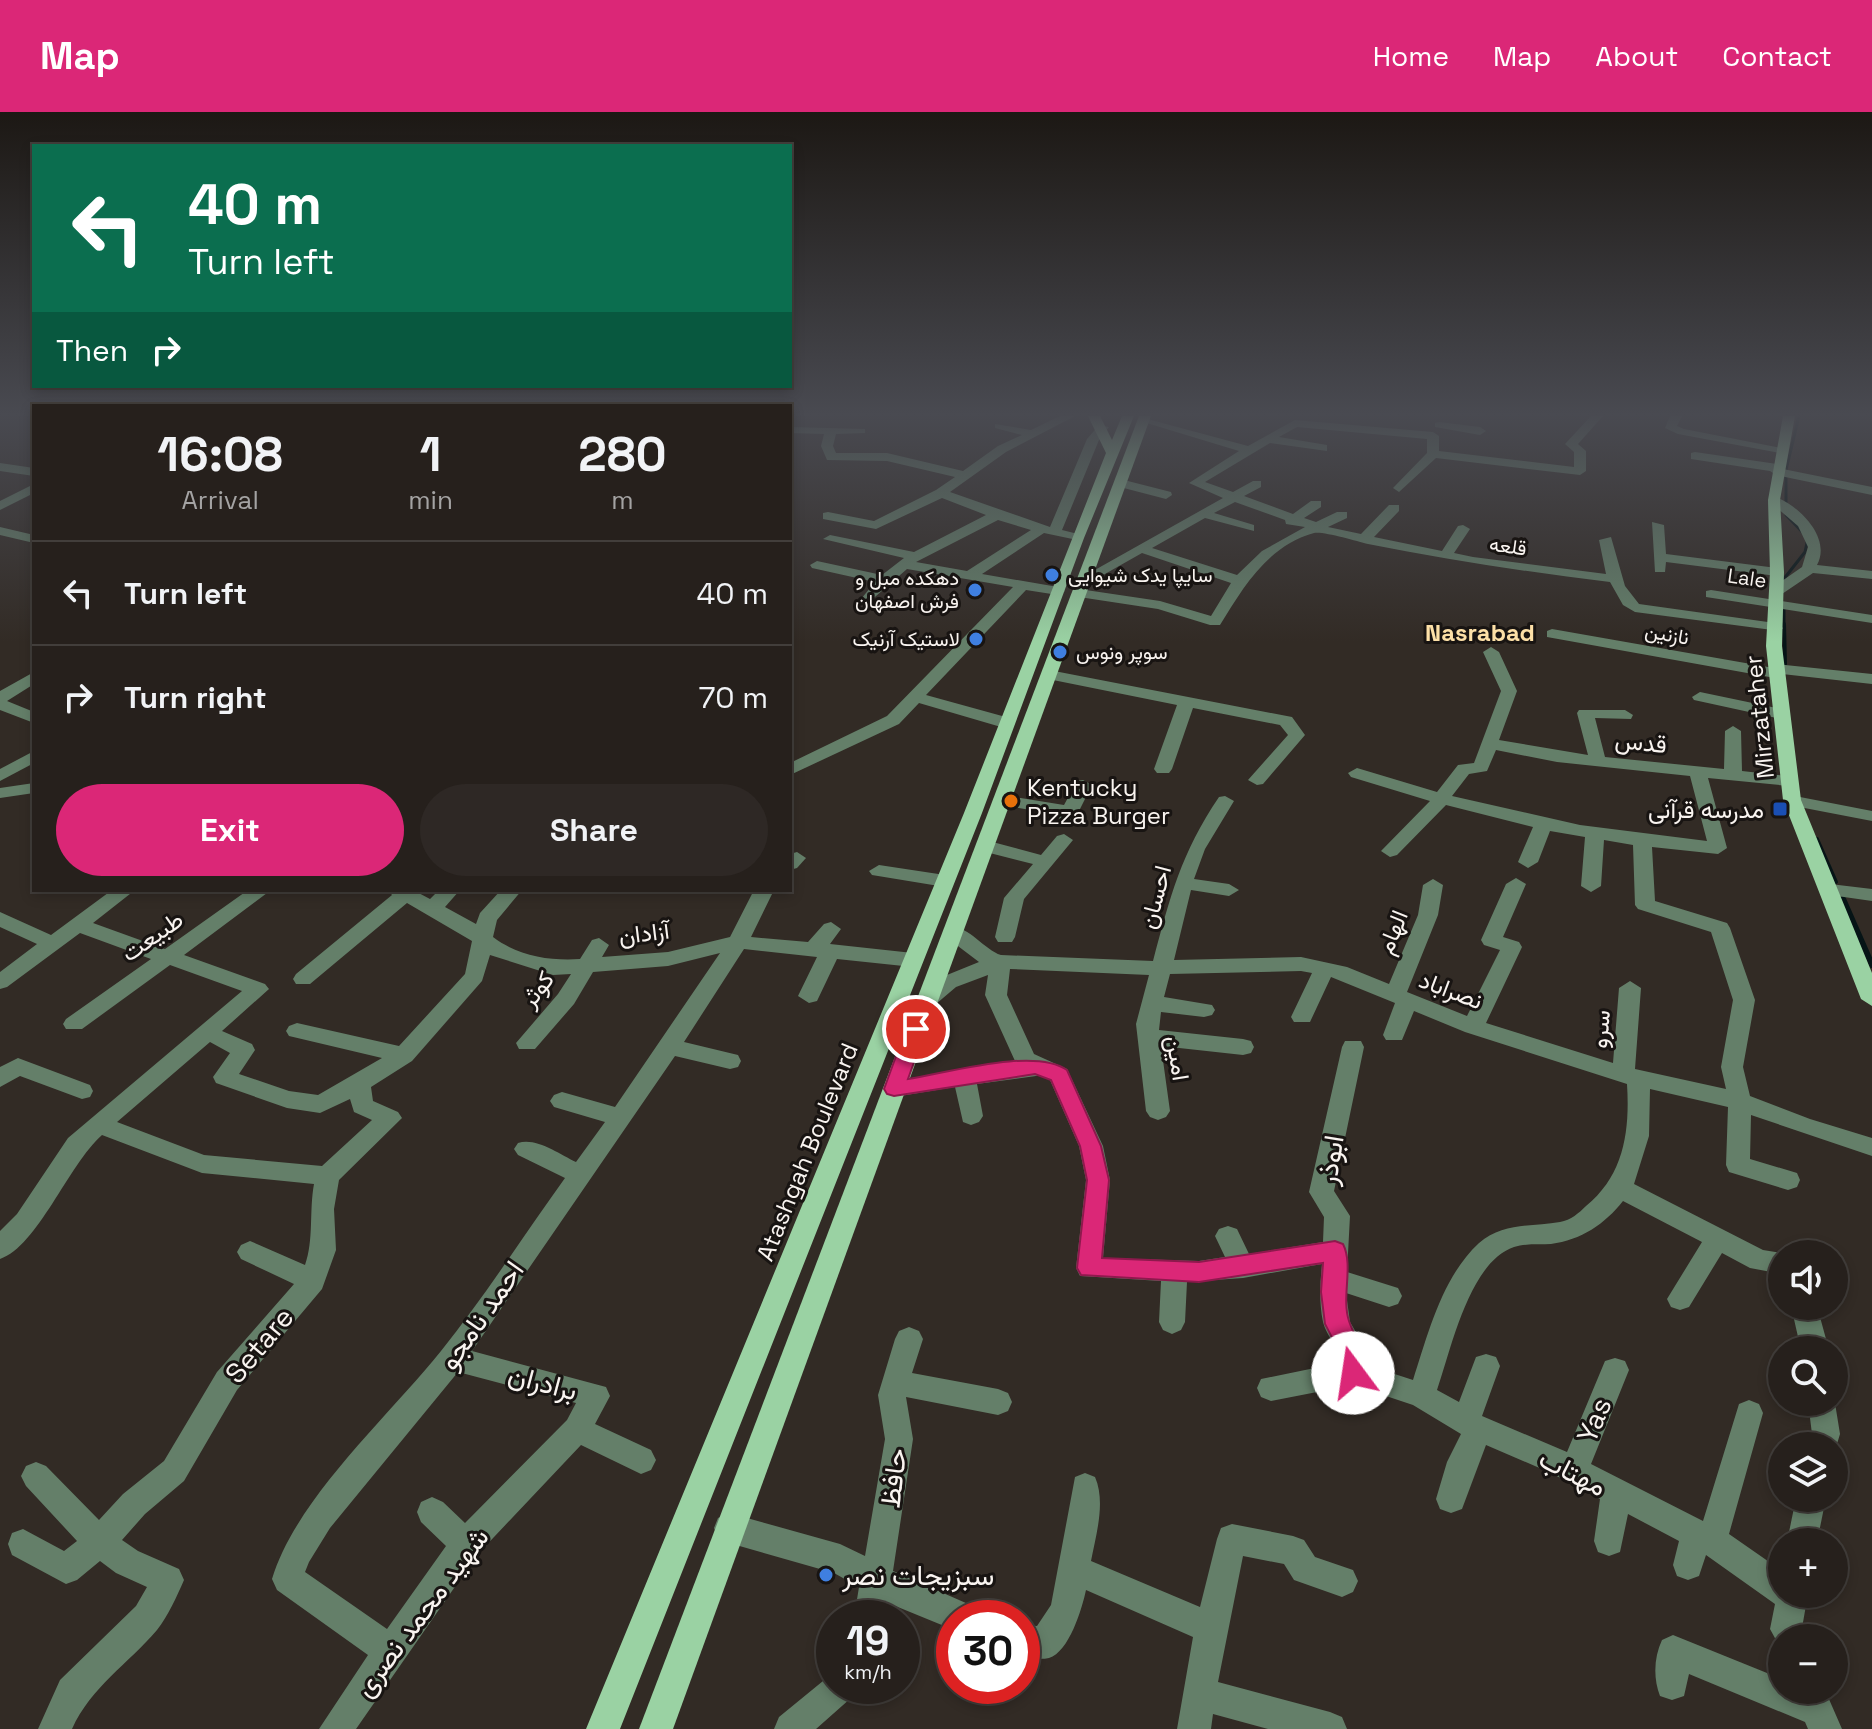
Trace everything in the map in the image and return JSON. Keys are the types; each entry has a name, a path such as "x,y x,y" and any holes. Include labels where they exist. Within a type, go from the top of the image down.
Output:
{"main road":[{"name":"Atashgah Boulevard","path":"1074,588 1077,538 1097,491"},
{"name":"Atashgah Boulevard","path":"656,1729 1002,800 1038,682 1074,588 1116,491"},
{"name":"Mirzataher","path":"1775,491 1775,671 1792,800 1871,996"},
{"name":"Atashgah Boulevard","path":"603,1729 1007,723 1038,682"}],"street":[{"path":"0,506 27,491"},
{"path":"969,576 1048,530 1067,491"},
{"path":"1152,491 1166,495"},
{"name":"قلعه","path":"1218,491 1291,521 1364,539 1445,556 1616,579"},
{"path":"1074,588 1241,491"},
{"path":"828,516 880,524 941,493 997,515 1077,538"},
{"path":"1774,500 1813,533 1815,560 1803,578 1777,597"},
{"path":"1291,521 1316,504"},
{"path":"1364,539 1394,508"},
{"path":"1201,513 1249,528"},
{"path":"868,599 909,560 997,515"},
{"path":"830,539 969,576 1023,585 1163,599 1215,622 1239,581 1270,549 1342,515"},
{"path":"1657,525 1660,563 1777,572"},
{"path":"1445,556 1463,529"},
{"path":"0,531 31,537"},
{"path":"1606,540 1616,579 1635,608 1775,628"},
{"path":"1140,548 1239,581"},
{"path":"817,565 885,580"},
{"path":"1809,568 1872,575"},
{"path":"792,769 893,720 1023,585"},
{"name":"Lale","path":"1711,594 1777,597 1872,619"},
{"name":"نازنین","path":"1552,634 1775,671 1872,679"},
{"path":"1390,851 1429,815 1438,799 1464,769 1481,767 1509,691 1491,652"},
{"path":"0,698 32,678"},
{"path":"1038,682 1187,701 1286,721 1297,735 1257,780"},
{"path":"917,697 1007,723"},
{"path":"1700,697 1781,714"},
{"path":"1163,769 1187,701"},
{"path":"0,704 32,717"},
{"path":"1598,761 1585,713 1625,715"},
{"path":"1733,731 1733,775"},
{"name":"قدس","path":"1488,743 1598,761 1789,781"},
{"path":"1,779 32,757"},
{"path":"1357,773 1438,799 1543,825 1718,848 1698,772"},
{"path":"1,779 32,787"},
{"path":"1002,800 1068,815 1083,785"},
{"name":"احسان","path":"1163,967 1183,883 1196,849 1225,801"},
{"path":"1800,802 1872,816"},
{"path":"1528,862 1543,825"},
{"path":"1591,886 1595,833"},
{"path":"1642,839 1645,905 1720,928 1744,1000 1732,1067 1740,1101 1738,1165 1788,1180"},
{"path":"1005,937 1014,898 1064,840"},
{"path":"985,846 1044,861"},
{"path":"879,871 945,881"},
{"path":"1183,883 1229,890"},
{"path":"1473,1027 1512,947 1491,940 1516,884"},
{"name":"الهام","path":"1394,1035 1401,998 1428,915 1433,885"},
{"path":"1830,890 1872,895"},
{"path":"0,982 122,892"},
{"name":"طبیعت","path":"74,1024 258,892"},
{"path":"303,979 402,892"},
{"name":"آزادان","path":"402,892 433,908 499,952 553,968 668,959 738,942 826,942 913,960"},
{"path":"433,908 448,892"},
{"path":"218,1038 244,1050 224,1077 287,1099 320,1104 404,1055 475,976 487,918 510,892"},
{"path":"738,942 763,892"},
{"path":"0,918 17,929 53,943"},
{"path":"0,1248 26,1221 76,1144 258,989 77,925"},
{"path":"953,932 982,956 1000,962"},
{"name":"احمد نامجو","path":"389,1650 288,1579 295,1555 319,1518 452,1358 670,1047 738,942"},
{"path":"809,996 826,942"},
{"name":"کوثر","path":"527,1043 566,999 599,945"},
{"path":"928,999 949,982 1000,962"},
{"path":"1000,962 996,995 1025,1059 1035,1066"},
{"name":"نصراباد","path":"1000,962 1163,967 1301,964 1324,969 1473,1027 1630,1077 1740,1101 1803,1126 1872,1147"},
{"name":"امین","path":"1158,1111 1147,1037 1152,1003 1163,967"},
{"path":"1302,1017 1324,969"},
{"name":"سرو","path":"1620,1188 1626,1180 1636,1147 1641,1109 1630,1077 1630,988"},
{"path":"1152,1003 1204,1010"},
{"path":"297,1031 404,1055"},
{"path":"1147,1037 1243,1047"},
{"path":"670,1047 730,1061"},
{"name":"ابوذر","path":"1353,1047 1321,1192 1337,1216 1333,1278 1337,1324 1353,1351 1353,1373"},
{"path":"894,1089 1035,1066 1049,1068 1059,1075 1091,1146 1098,1180 1089,1268 1174,1272 1243,1267 1335,1251"},
{"path":"6,1068 82,1091"},
{"path":"965,1077 971,1116"},
{"path":"97,1124 202,1164 327,1176 390,1118 362,1106 359,1084"},
{"path":"562,1101 619,1117"},
{"path":"526,1149 579,1174"},
{"name":"Setare","path":"23,1544 66,1569 99,1542 134,1504 174,1471 227,1381 313,1281 323,1250 322,1209 327,1176"},
{"path":"1421,1395 1463,1280 1487,1252 1508,1236 1574,1229 1603,1208 1620,1188 1717,1240 1768,1261"},
{"path":"1228,1236 1243,1267"},
{"path":"1680,1299 1717,1240"},
{"path":"250,1252 313,1281"},
{"path":"1172,1322 1174,1272"},
{"path":"1333,1278 1389,1296"},
{"name":"حافظ","path":"873,1600 899,1439 892,1395 909,1339"},
{"name":"برادران","path":"452,1358 596,1396 577,1429"},
{"path":"1451,1499 1473,1425 1486,1366"},
{"name":"Yas","path":"1574,1470 1615,1370"},
{"path":"1271,1388 1353,1373"},
{"name":"مهتاب","path":"1353,1373 1421,1395 1473,1425 1574,1470 1704,1538 1768,1581"},
{"path":"897,1383 998,1402"},
{"path":"1688,1565 1704,1538 1749,1413"},
{"path":"577,1429 641,1460"},
{"name":"شهید محمد نصری","path":"336,1729 466,1544 577,1429"},
{"path":"36,1476 99,1542 127,1562 168,1580 147,1617 72,1692 55,1729"},
{"path":"1040,1643 1045,1643 1066,1611 1072,1568 1083,1525 1085,1487"},
{"path":"1609,1541 1616,1493"},
{"path":"432,1512 466,1544"},
{"path":"729,1528 840,1559 876,1580 936,1606"},
{"path":"1194,1729 1211,1628 1232,1539 1293,1551 1305,1569 1342,1581"},
{"path":"1072,1568 1211,1628"},
{"path":"1672,1684 1673,1651 1817,1710"},
{"path":"1200,1694 1330,1729"},
{"path":"791,1729 819,1704"}],"waterway":[{"path":"1786,491 1786,502"},
{"path":"1783,580 1805,552 1808,538 1786,515"},
{"path":"1784,608 1784,624"},
{"path":"1784,624 1785,664"},
{"path":"1817,839 1836,882"},
{"path":"1843,899 1872,965"}],"place":[{"name":"سایپا یدک شیوایی","path":"1052,575"},
{"name":"دهکده مبل و فرش اصفهان","path":"975,590"},
{"name":"لاستیک آرنیک","path":"976,639"},
{"name":"سوپر ونوس","path":"1060,652"},
{"name":"Kentucky Pizza Burger","path":"1011,801"},
{"name":"مدرسه قرآنی","path":"1780,809"},
{"name":"سبزیجات نصر","path":"826,1575"}],"district":[{"name":"Nasrabad","path":"1480,632"}],"route":[{"path":"916,1029 894,1089 1035,1066 1049,1068 1059,1075 1091,1146 1098,1180 1089,1268 1199,1272 1335,1251 1333,1292 1337,1324 1353,1351 1353,1373"}]}
